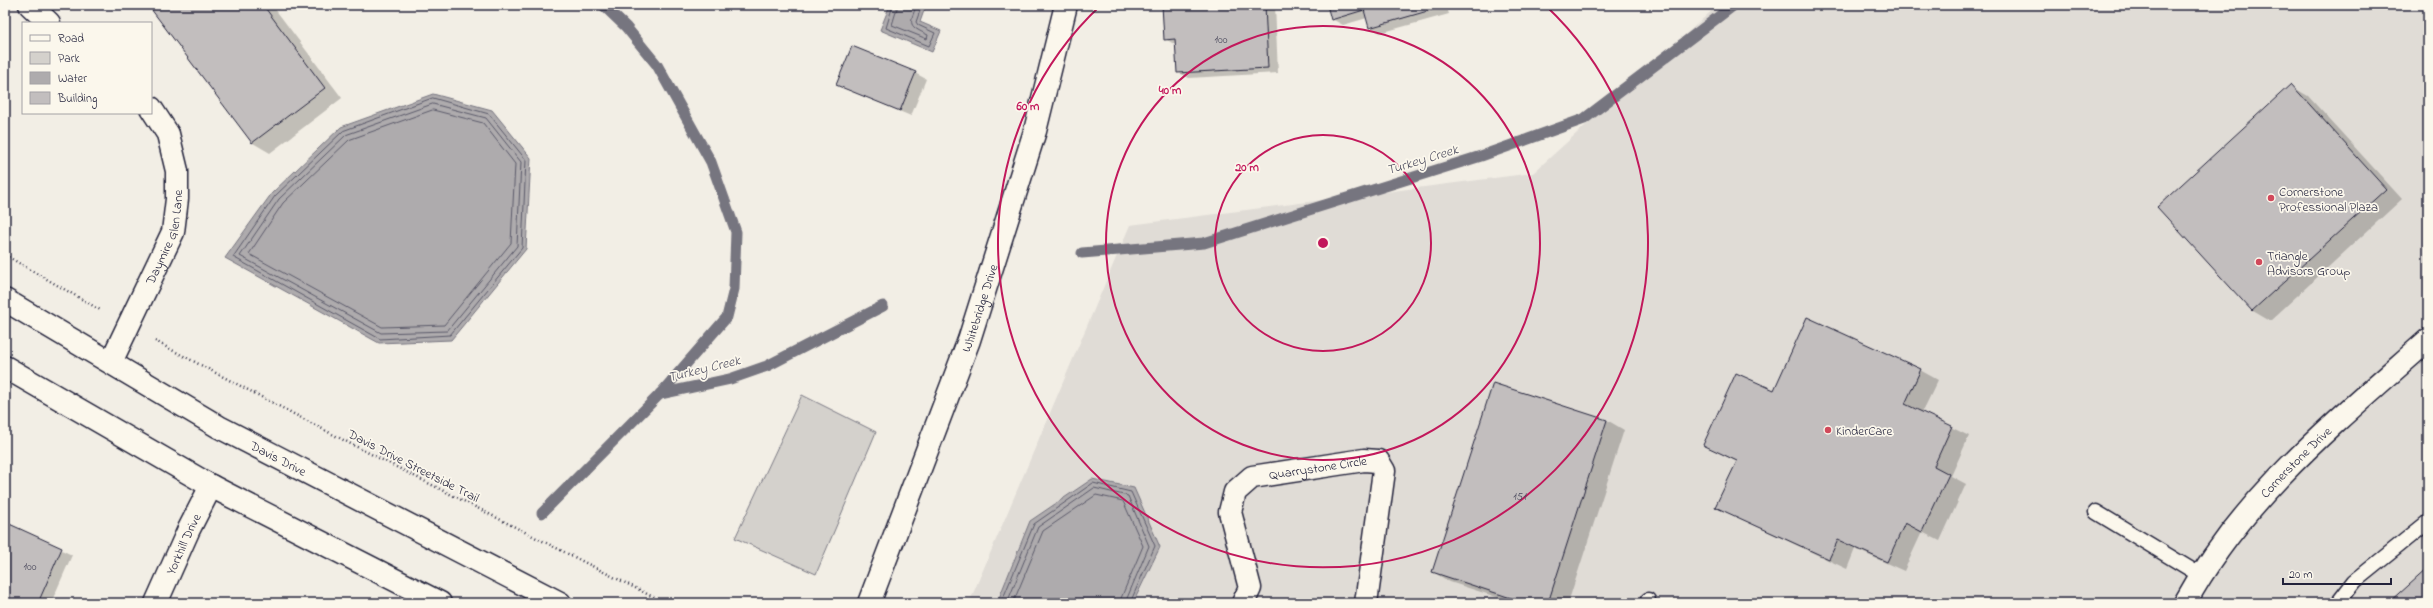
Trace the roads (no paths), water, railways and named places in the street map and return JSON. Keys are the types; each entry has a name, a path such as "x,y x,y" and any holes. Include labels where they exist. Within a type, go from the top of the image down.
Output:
{"street":[{"path":"30,5 48,22"},
{"name":"Whitebridge Drive","path":"869,603 968,340 1035,131 1066,5"},
{"name":"Daymire Glen Lane","path":"111,362 173,232 177,199 177,171 168,134 152,110"},
{"name":"Davis Drive","path":"5,300 219,427 560,603"},
{"name":"Cornerstone Drive","path":"2185,603 2200,575 2254,502 2314,442 2428,340"},
{"path":"5,367 211,486 440,603"},
{"name":"Quarrystone Circle","path":"1243,603 1250,588 1230,512 1234,492 1252,477 1364,460 1378,461 1384,471 1366,603"},
{"name":"Yorkhill Drive","path":"156,603 189,529 211,486"}],"lane":[{"path":"2096,512 2200,575"},
{"path":"2338,603 2355,581 2428,522"}],"water":[{"path":"890,5 926,5 920,22 941,31 932,52 880,30"},
{"path":"433,94 492,110 531,158 526,249 451,340 379,343 225,258 272,193 341,127"},
{"path":"1092,479 1134,488 1160,547 1133,603 997,603 1030,521"}],"waterway":[{"path":"542,513 660,394 727,317 734,289 736,232 711,162 657,65 626,27 603,5"},
{"name":"Turkey Creek","path":"1082,253 1204,243 1481,156 1584,119 1734,5"},
{"name":"Turkey Creek","path":"660,394 730,379 767,366 883,306"}],"place":[{"name":"Cornerstone Professional Plaza","path":"2271,198"},
{"name":"Triangle Advisors Group","path":"2259,262"},
{"name":"KinderCare","path":"1828,430"}]}
